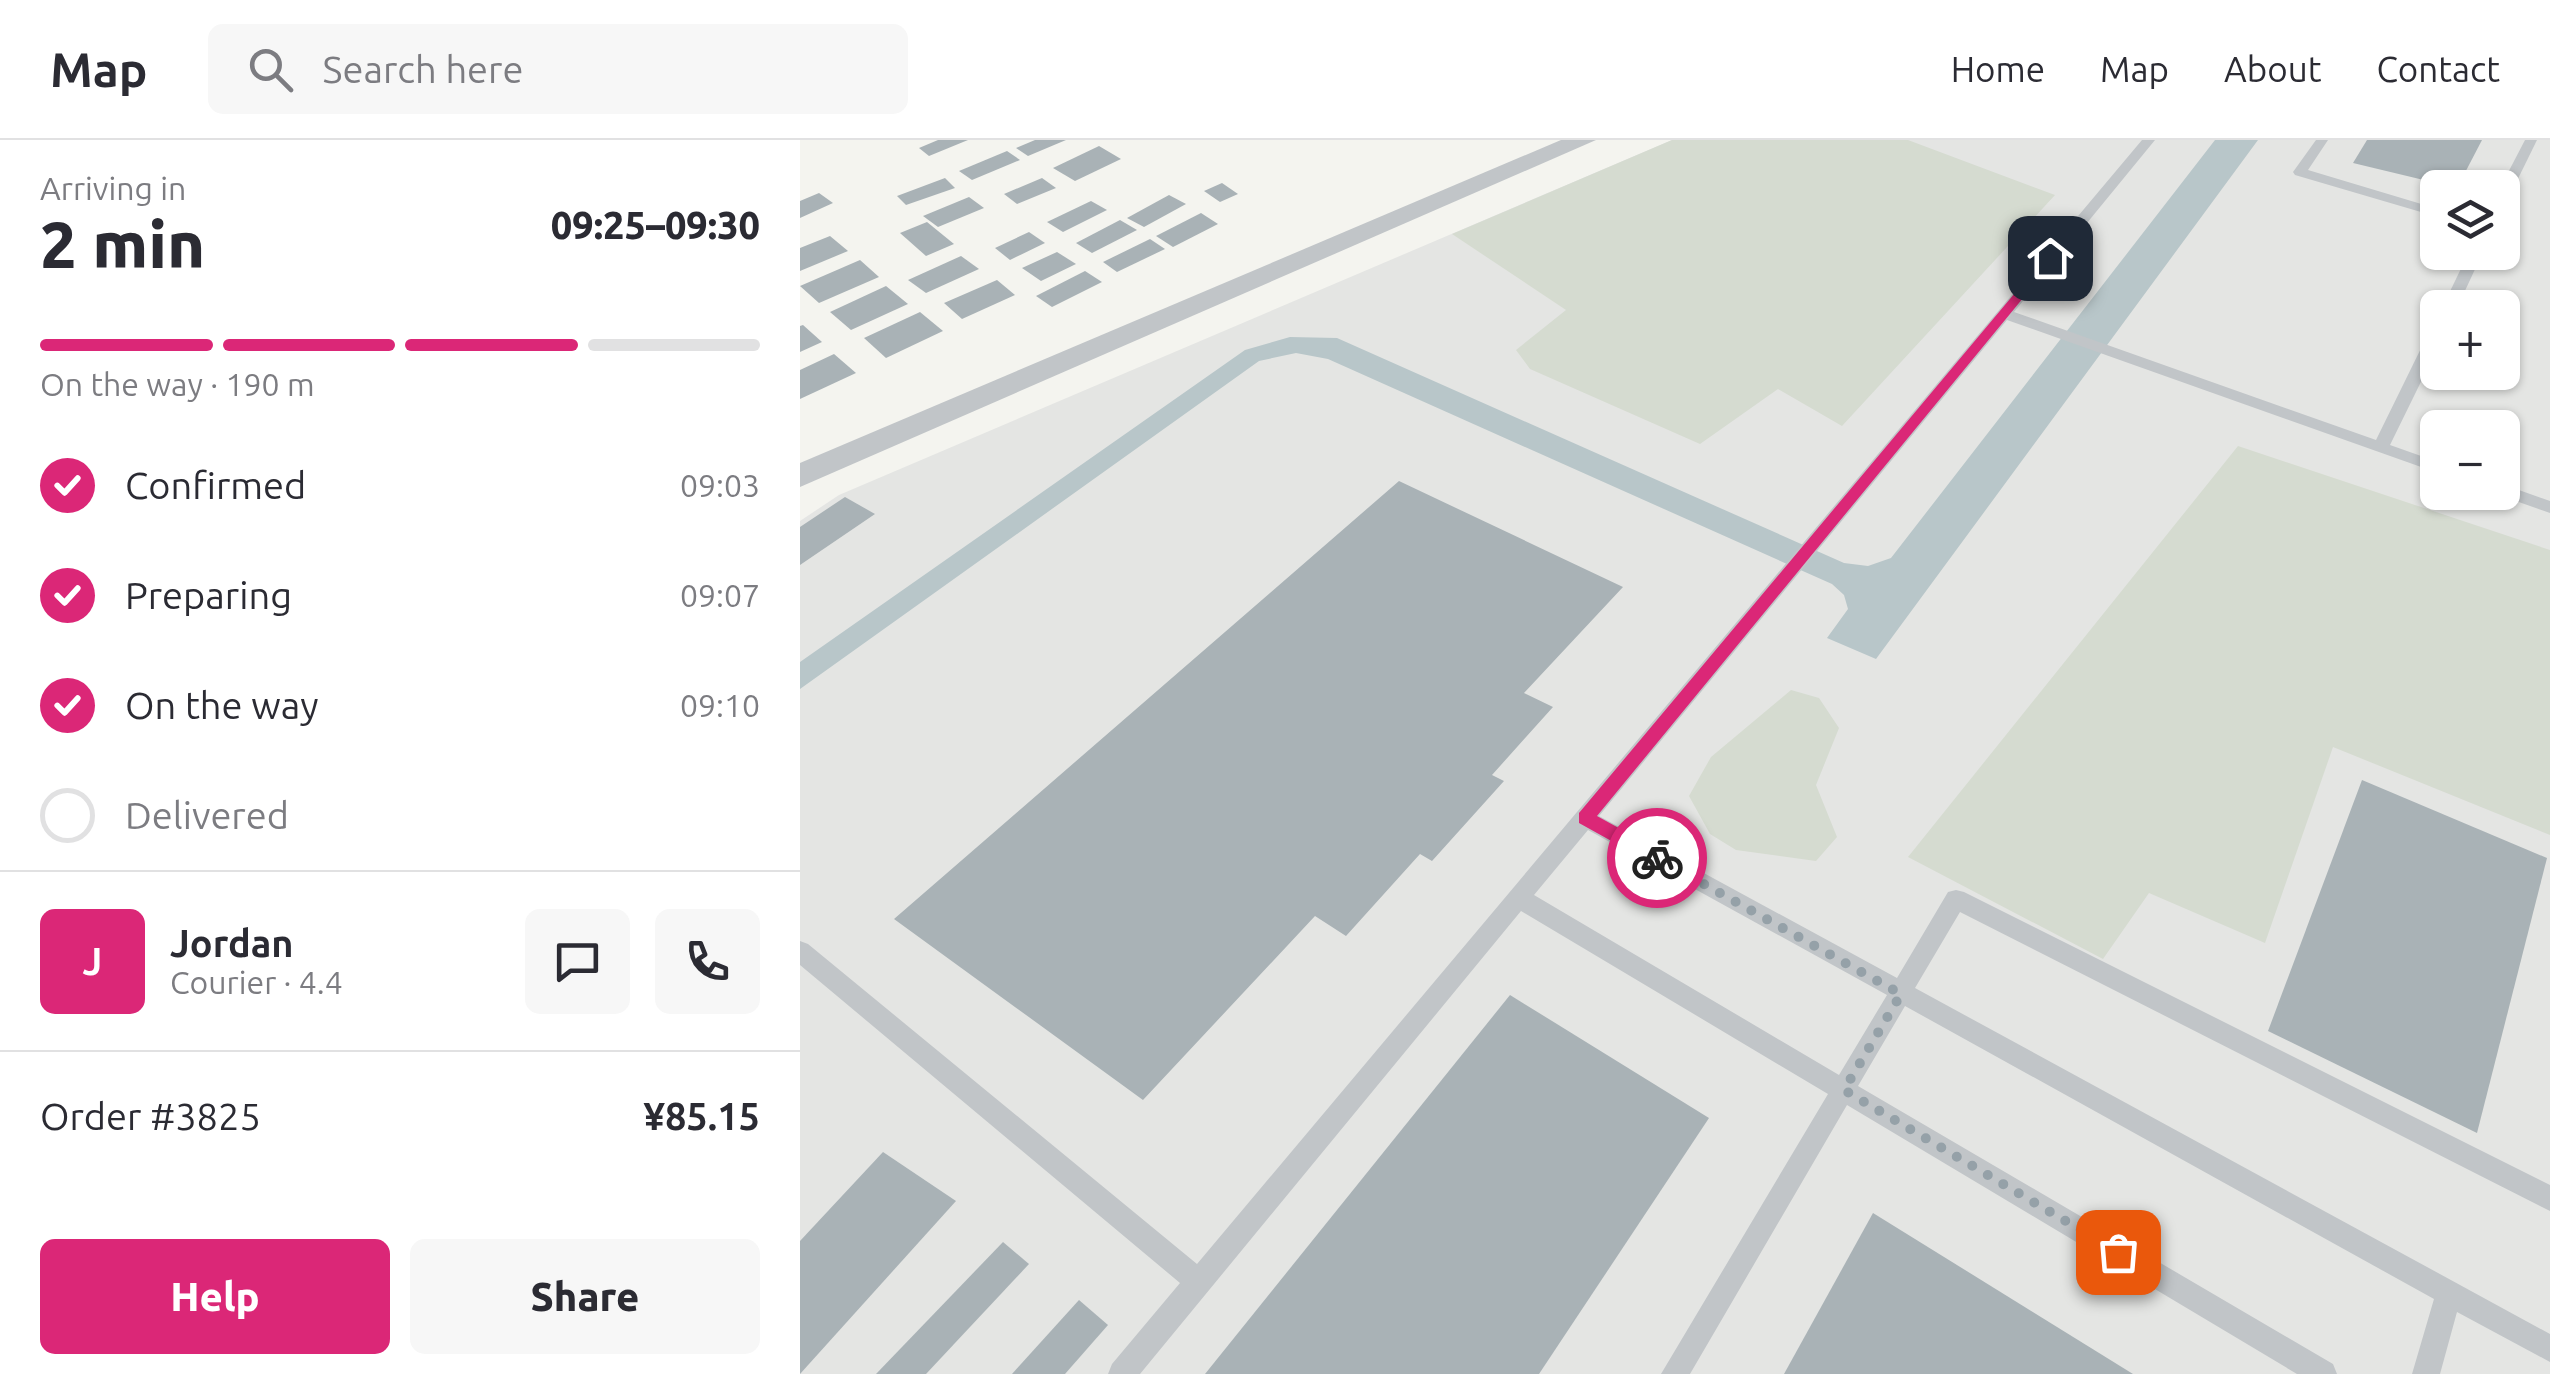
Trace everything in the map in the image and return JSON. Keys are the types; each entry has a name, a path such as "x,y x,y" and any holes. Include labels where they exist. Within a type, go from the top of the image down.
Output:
{"street":[{"path":"800,476 1584,140"}],"lane":[{"path":"2322,140 2300,172 2420,208"},
{"path":"2515,170 2530,140"},
{"path":"1122,1374 2004,314 2141,142"},
{"path":"2004,314 2420,462"},
{"path":"2380,448 2420,367"},
{"path":"2520,496 2550,507"},
{"path":"1585,818 2550,1349"},
{"path":"1519,898 2323,1374"},
{"path":"1674,1374 1956,900 2550,1198"},
{"path":"800,950 1199,1282"},
{"path":"2426,1374 2448,1296"}],"shaded area":[{"path":"1672,140 2550,140 2550,1374 800,1374 800,521 839,495"},
{"path":"1672,140 1908,140 2055,195 1842,426 1778,389 1700,444 1530,369 1516,350 1566,310 1452,234"},
{"path":"2215,140 2258,140 1876,659 1827,638 1848,609 1844,595 1832,584 1328,359 1296,353 1259,361 800,689 800,662 1245,350 1290,337 1337,338 1844,563 1868,566 1891,558"},
{"path":"2238,446 2420,507 2420,510 2550,550 2550,835 2333,747 2265,943 2149,893 2103,959 1908,857"},
{"path":"1791,690 1819,698 1839,728 1816,785 1837,837 1816,861 1736,850 1710,834 1689,796 1711,757"}],"building":[{"path":"938,140 968,140 929,156 919,148"},
{"path":"1035,140 1066,140 1028,156 1016,148"},
{"path":"2367,140 2482,140 2466,170 2420,170 2420,179 2353,163"},
{"path":"1099,146 1121,159 1075,181 1053,168"},
{"path":"1007,151 1020,160 972,180 959,171"},
{"path":"945,178 955,188 906,205 897,196"},
{"path":"1042,178 1056,188 1017,204 1004,194"},
{"path":"1222,183 1238,194 1220,202 1204,191"},
{"path":"819,193 833,203 800,218 800,201"},
{"path":"1169,195 1186,204 1144,227 1127,218"},
{"path":"969,197 984,208 938,227 923,216"},
{"path":"1091,201 1107,210 1063,232 1047,222"},
{"path":"1201,213 1218,224 1173,247 1156,236"},
{"path":"1120,220 1137,230 1092,253 1076,243"},
{"path":"927,222 954,244 926,256 900,233"},
{"path":"1029,232 1045,243 1010,260 995,248"},
{"path":"830,236 848,251 800,271 800,248"},
{"path":"1150,239 1165,249 1117,272 1103,262"},
{"path":"1057,252 1076,264 1041,281 1022,268"},
{"path":"961,256 979,269 926,293 908,280"},
{"path":"860,260 879,277 819,303 800,286"},
{"path":"1085,271 1102,282 1052,307 1036,296"},
{"path":"997,280 1015,295 962,319 944,303"},
{"path":"886,286 908,304 851,330 830,312"},
{"path":"920,312 943,331 886,358 864,338"},
{"path":"800,326 822,342 800,352"},
{"path":"834,354 856,373 800,399 800,370"},
{"path":"1399,481 1623,587 1524,693 1553,707 1492,775 1504,781 1432,861 1420,854 1346,936 1315,916 1143,1100 894,919"},
{"path":"845,497 875,514 800,565 800,527"},
{"path":"2362,780 2547,858 2477,1133 2268,1031"},
{"path":"1510,995 1709,1118 1539,1374 1205,1374"},
{"path":"883,1152 956,1201 800,1374 800,1241"},
{"path":"1873,1213 2133,1374 1784,1374"},
{"path":"1003,1242 1029,1264 926,1374 876,1374"},
{"path":"1079,1300 1108,1325 1065,1374 1012,1374"}],"way so far":[{"path":"1657,858 1901,994 1844,1090 2118,1252"}],"route":[{"path":"1657,858 1585,818 2050,258"}]}
